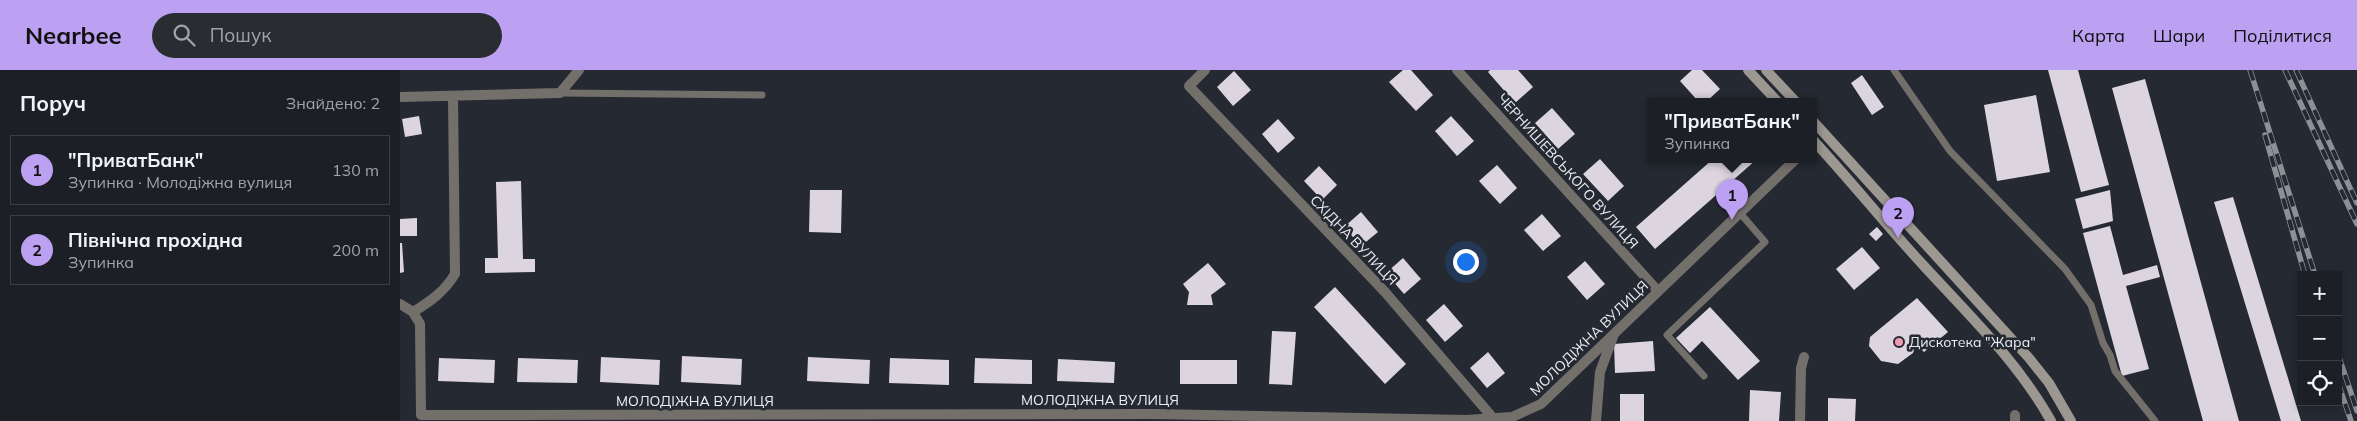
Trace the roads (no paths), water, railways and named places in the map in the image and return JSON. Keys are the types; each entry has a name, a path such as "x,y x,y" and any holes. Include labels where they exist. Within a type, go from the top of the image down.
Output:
{"main road":[{"path":"1748,70 1774,98"},
{"path":"1766,70 1792,98"},
{"path":"1817,125 2029,358 2049,383 2071,421"},
{"path":"1817,145 1898,238 2007,357 2035,394 2052,421"}],"street":[{"path":"400,97 560,94 579,70"},
{"name":"СХІДНА ВУЛИЦЯ","path":"1205,70 1188,86 1386,292 1493,418"},
{"name":"ЧЕРНИШЕВСЬКОГО ВУЛИЦЯ","path":"1457,70 1658,291"},
{"path":"400,304 412,312 435,299 446,289 456,274 453,97"},
{"path":"1817,139 1824,133"},
{"name":"МОЛОДІЖНА ВУЛИЦЯ","path":"412,312 420,324 421,418 1154,417 1466,420 1512,417 1540,404 1615,330 1792,163"},
{"path":"1596,421 1600,372 1615,330"},
{"path":"1800,421 1801,368 1804,357"}],"lane":[{"path":"1894,70 1950,151 2065,269 2091,305 2103,343 2115,370 2155,421"},
{"path":"560,94 762,96"},
{"path":"1704,376 1667,335 1764,242 1740,213"}],"railway":[{"path":"2250,70 2314,271"},
{"path":"2285,70 2357,224"},
{"path":"2296,70 2357,203"},
{"path":"2265,135 2304,271"},
{"path":"2340,361 2357,411"},
{"path":"2342,395 2351,421"}],"place":[{"name":"\"ПриватБанк\"","path":"1732,220"},
{"name":"Північна прохідна","path":"1898,238"},
{"name":"Дискотека \"Жара\"","path":"1899,342"}]}
